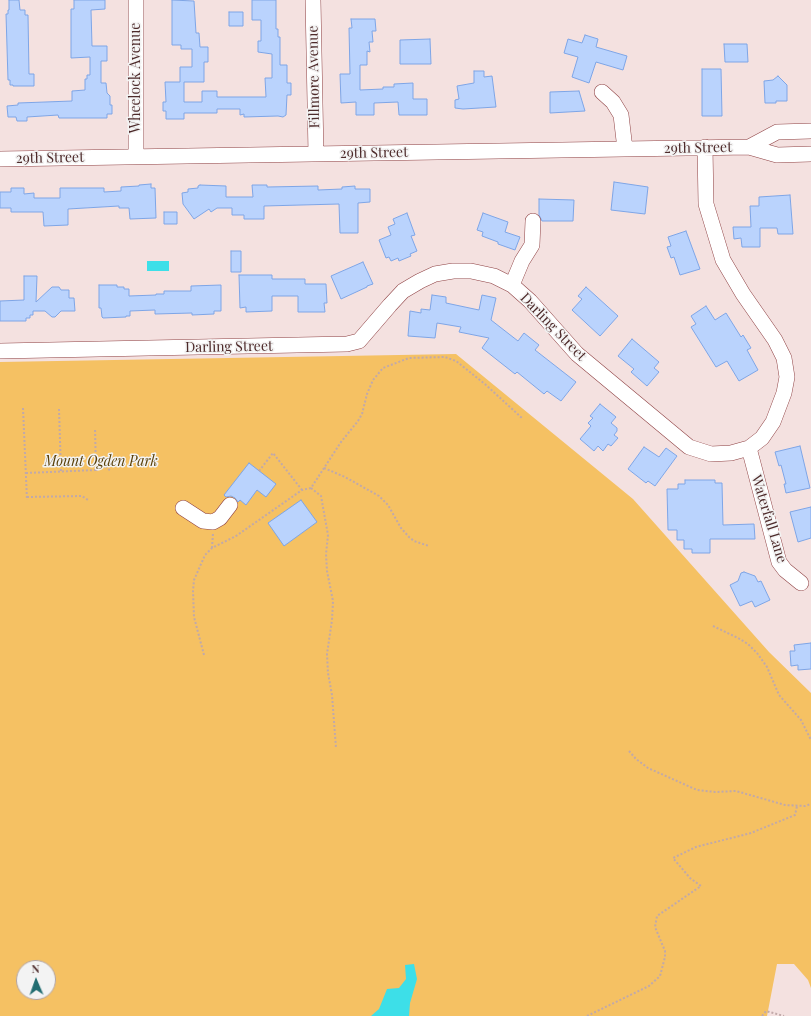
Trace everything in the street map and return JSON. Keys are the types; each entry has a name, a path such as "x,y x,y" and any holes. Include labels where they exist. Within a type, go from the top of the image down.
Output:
{"street":[{"name":"Wheelock Avenue","path":"136,0 136,156"},
{"name":"Fillmore Avenue","path":"313,0 316,154"},
{"path":"602,92 613,102 621,115 625,149"},
{"name":"29th Street","path":"749,147 776,132 811,131"},
{"name":"29th Street","path":"0,159 749,147 777,155 811,154"},
{"name":"Darling Street","path":"0,351 347,344 359,341 404,291 420,281 435,274 453,271 471,272 494,276 512,285 530,300 577,354 689,447 711,454 731,453 748,448 762,438 773,422 784,393 787,377 784,358 775,340 743,294 723,260 706,204 705,148"},
{"path":"512,285 522,262 532,245 533,221"},
{"name":"Waterfall Lane","path":"748,448 779,562 785,570 801,583"},
{"path":"183,508 203,521 213,522 220,518 230,505"}],"path":[{"path":"204,655 194,617 193,591 194,580 205,555 212,548 236,536 302,490 311,488 341,442 358,422 373,380 383,368 409,358 446,357 456,361 486,385 523,420"},
{"path":"23,408 27,499 82,496 88,500"},
{"path":"59,409 61,472"},
{"path":"95,428 96,470"},
{"path":"259,471 273,453 302,490"},
{"path":"26,473 99,470 103,465 111,471"},
{"path":"324,468 345,477 378,496 388,505 401,528 409,537 414,541 429,546"},
{"path":"311,488 321,496 328,535 326,554 327,571 333,601 327,654 336,748"},
{"path":"714,626 748,644 757,653 766,667 779,696 801,720 811,740"},
{"path":"629,751 636,759 648,768 697,790 715,792 736,791 785,805 805,806 811,804"},
{"path":"587,1016 649,986 660,976 665,951 655,927 657,916 701,886 690,878 673,858 696,847 750,833 795,815 797,806"},
{"path":"762,1016 766,1011 784,1016"}],"green space":[{"name":"Mount Ogden Park","path":"456,354 633,499 769,652 811,693 811,988 808,980 794,964 777,964 767,1016 0,1016 0,362"}],"water":[{"path":"147,261 169,261 169,271 147,271"},
{"path":"414,964 417,979 410,1003 409,1016 371,1016 379,1009 387,989 399,988 406,979 405,965"}],"building":[{"path":"9,0 19,0 20,10 25,10 25,15 28,15 29,74 34,74 34,86 13,86 10,85 10,80 8,80 6,14 8,14 9,10"},
{"path":"74,0 105,0 105,9 91,10 92,46 107,46 107,61 101,61 101,83 106,83 107,93 110,96 110,105 112,105 112,114 107,114 107,118 59,118 58,115 27,117 27,121 17,121 16,117 8,117 7,106 18,105 18,103 72,101 72,91 85,90 85,79 87,79 87,75 90,75 90,57 71,58 71,9 74,9"},
{"path":"172,0 194,1 196,33 199,33 200,47 208,47 208,62 204,62 204,82 184,82 184,102 202,102 202,91 217,91 217,97 266,97 265,78 272,78 272,54 258,52 258,41 261,41 261,20 252,20 252,0 276,0 276,29 278,29 278,37 280,37 280,65 287,65 287,83 291,83 291,95 287,95 286,115 283,117 244,117 244,114 240,115 240,109 217,109 217,113 184,113 184,119 166,119 166,111 163,111 163,102 166,102 165,82 180,82 180,67 192,67 192,49 181,49 181,45 172,45"},
{"path":"229,12 243,12 243,26 229,26"},
{"path":"351,19 375,19 376,31 372,31 373,42 369,42 370,52 367,51 367,65 360,65 360,90 383,89 383,87 394,87 394,84 413,83 413,99 427,99 427,115 399,115 398,102 374,103 374,115 356,115 356,102 341,103 340,74 350,74 349,28 352,28"},
{"path":"585,35 598,39 596,47 627,56 623,70 596,62 589,83 572,77 578,57 564,53 568,39 582,43"},
{"path":"430,39 431,64 400,64 400,40"},
{"path":"724,44 747,44 748,62 725,62"},
{"path":"702,69 721,69 722,116 702,116"},
{"path":"474,71 484,71 484,77 492,76 496,107 455,108 455,100 459,99 457,86 474,83"},
{"path":"778,76 787,85 787,101 765,103 764,81 773,80"},
{"path":"579,91 585,111 550,113 550,92"},
{"path":"614,182 648,187 645,214 611,210"},
{"path":"151,184 151,188 155,188 156,218 130,219 129,208 119,208 119,206 68,209 68,225 44,226 43,212 11,212 11,208 0,208 0,192 11,192 11,188 24,188 24,194 34,193 34,198 60,198 60,188 104,188 104,192 121,191 121,187"},
{"path":"200,185 226,186 226,197 253,197 252,185 267,185 267,187 318,186 318,190 342,189 342,187 355,186 355,189 370,189 370,202 358,203 358,233 340,233 339,204 264,206 264,219 244,219 244,215 232,215 232,208 217,208 211,212 209,209 194,219 183,204 182,193 188,192 188,189 198,188"},
{"path":"790,195 793,234 778,234 777,228 760,228 760,247 742,247 741,238 734,239 733,227 751,227 750,206 759,206 759,197"},
{"path":"539,199 574,200 573,221 542,221 539,215"},
{"path":"164,212 177,212 177,224 164,224"},
{"path":"407,213 415,235 411,236 417,251 410,254 411,256 399,261 398,258 391,261 389,257 386,258 379,240 391,235 388,227 395,224 393,219"},
{"path":"483,213 508,222 505,232 520,237 515,250 482,236 483,232 477,230"},
{"path":"686,231 700,269 680,275 674,257 671,258 667,247 671,246 668,237"},
{"path":"231,251 241,251 241,272 231,272"},
{"path":"363,262 373,284 341,299 331,276"},
{"path":"239,275 272,275 272,279 305,279 305,284 326,284 327,303 324,303 325,312 298,312 298,296 272,296 272,311 246,312 246,307 240,308"},
{"path":"24,276 37,276 36,302 52,287 59,287 61,290 69,290 69,298 74,298 75,311 61,311 55,317 52,317 45,311 33,311 33,315 30,315 30,318 26,318 26,321 0,321 0,301 24,300"},
{"path":"99,285 117,285 117,287 124,287 124,289 129,289 129,296 164,294 164,291 191,291 191,286 221,285 221,311 214,311 214,314 192,315 192,313 155,314 155,310 130,311 130,316 103,318 101,308 99,308"},
{"path":"586,287 618,316 600,336 572,310 582,299 578,296"},
{"path":"432,295 446,297 446,303 479,310 482,295 496,298 491,320 518,341 524,333 539,345 535,350 576,382 561,401 547,391 544,394 517,372 515,374 482,348 489,338 459,332 461,327 437,323 435,338 408,336 410,311 421,313 421,309 430,310"},
{"path":"706,306 715,320 726,313 741,337 743,335 751,348 747,350 758,370 739,381 727,361 716,367 691,327 696,324 691,316"},
{"path":"632,339 659,362 654,368 659,372 647,386 631,372 634,369 618,356"},
{"path":"600,404 616,417 611,423 617,428 614,435 618,438 611,446 608,444 603,451 598,446 594,451 580,439 591,426 588,423 593,418 590,416"},
{"path":"800,446 810,488 786,493 784,484 786,484 781,465 779,466 775,452"},
{"path":"644,447 659,457 666,448 677,456 655,486 648,481 646,483 628,469"},
{"path":"249,463 276,484 266,497 257,490 246,505 240,500 238,502 231,496 226,497 224,495"},
{"path":"685,480 715,480 715,483 722,483 723,525 754,524 755,539 710,539 710,553 692,553 692,549 684,549 684,540 677,540 677,530 668,530 667,489 678,489 678,484 685,484"},
{"path":"301,500 317,522 284,546 268,523"},
{"path":"811,507 811,538 798,542 790,512"},
{"path":"744,572 755,576 758,582 761,581 770,600 755,607 752,601 740,606 730,585 738,581 741,573"},
{"path":"811,643 811,669 798,670 798,665 791,666 790,651 795,651 794,645"}]}
